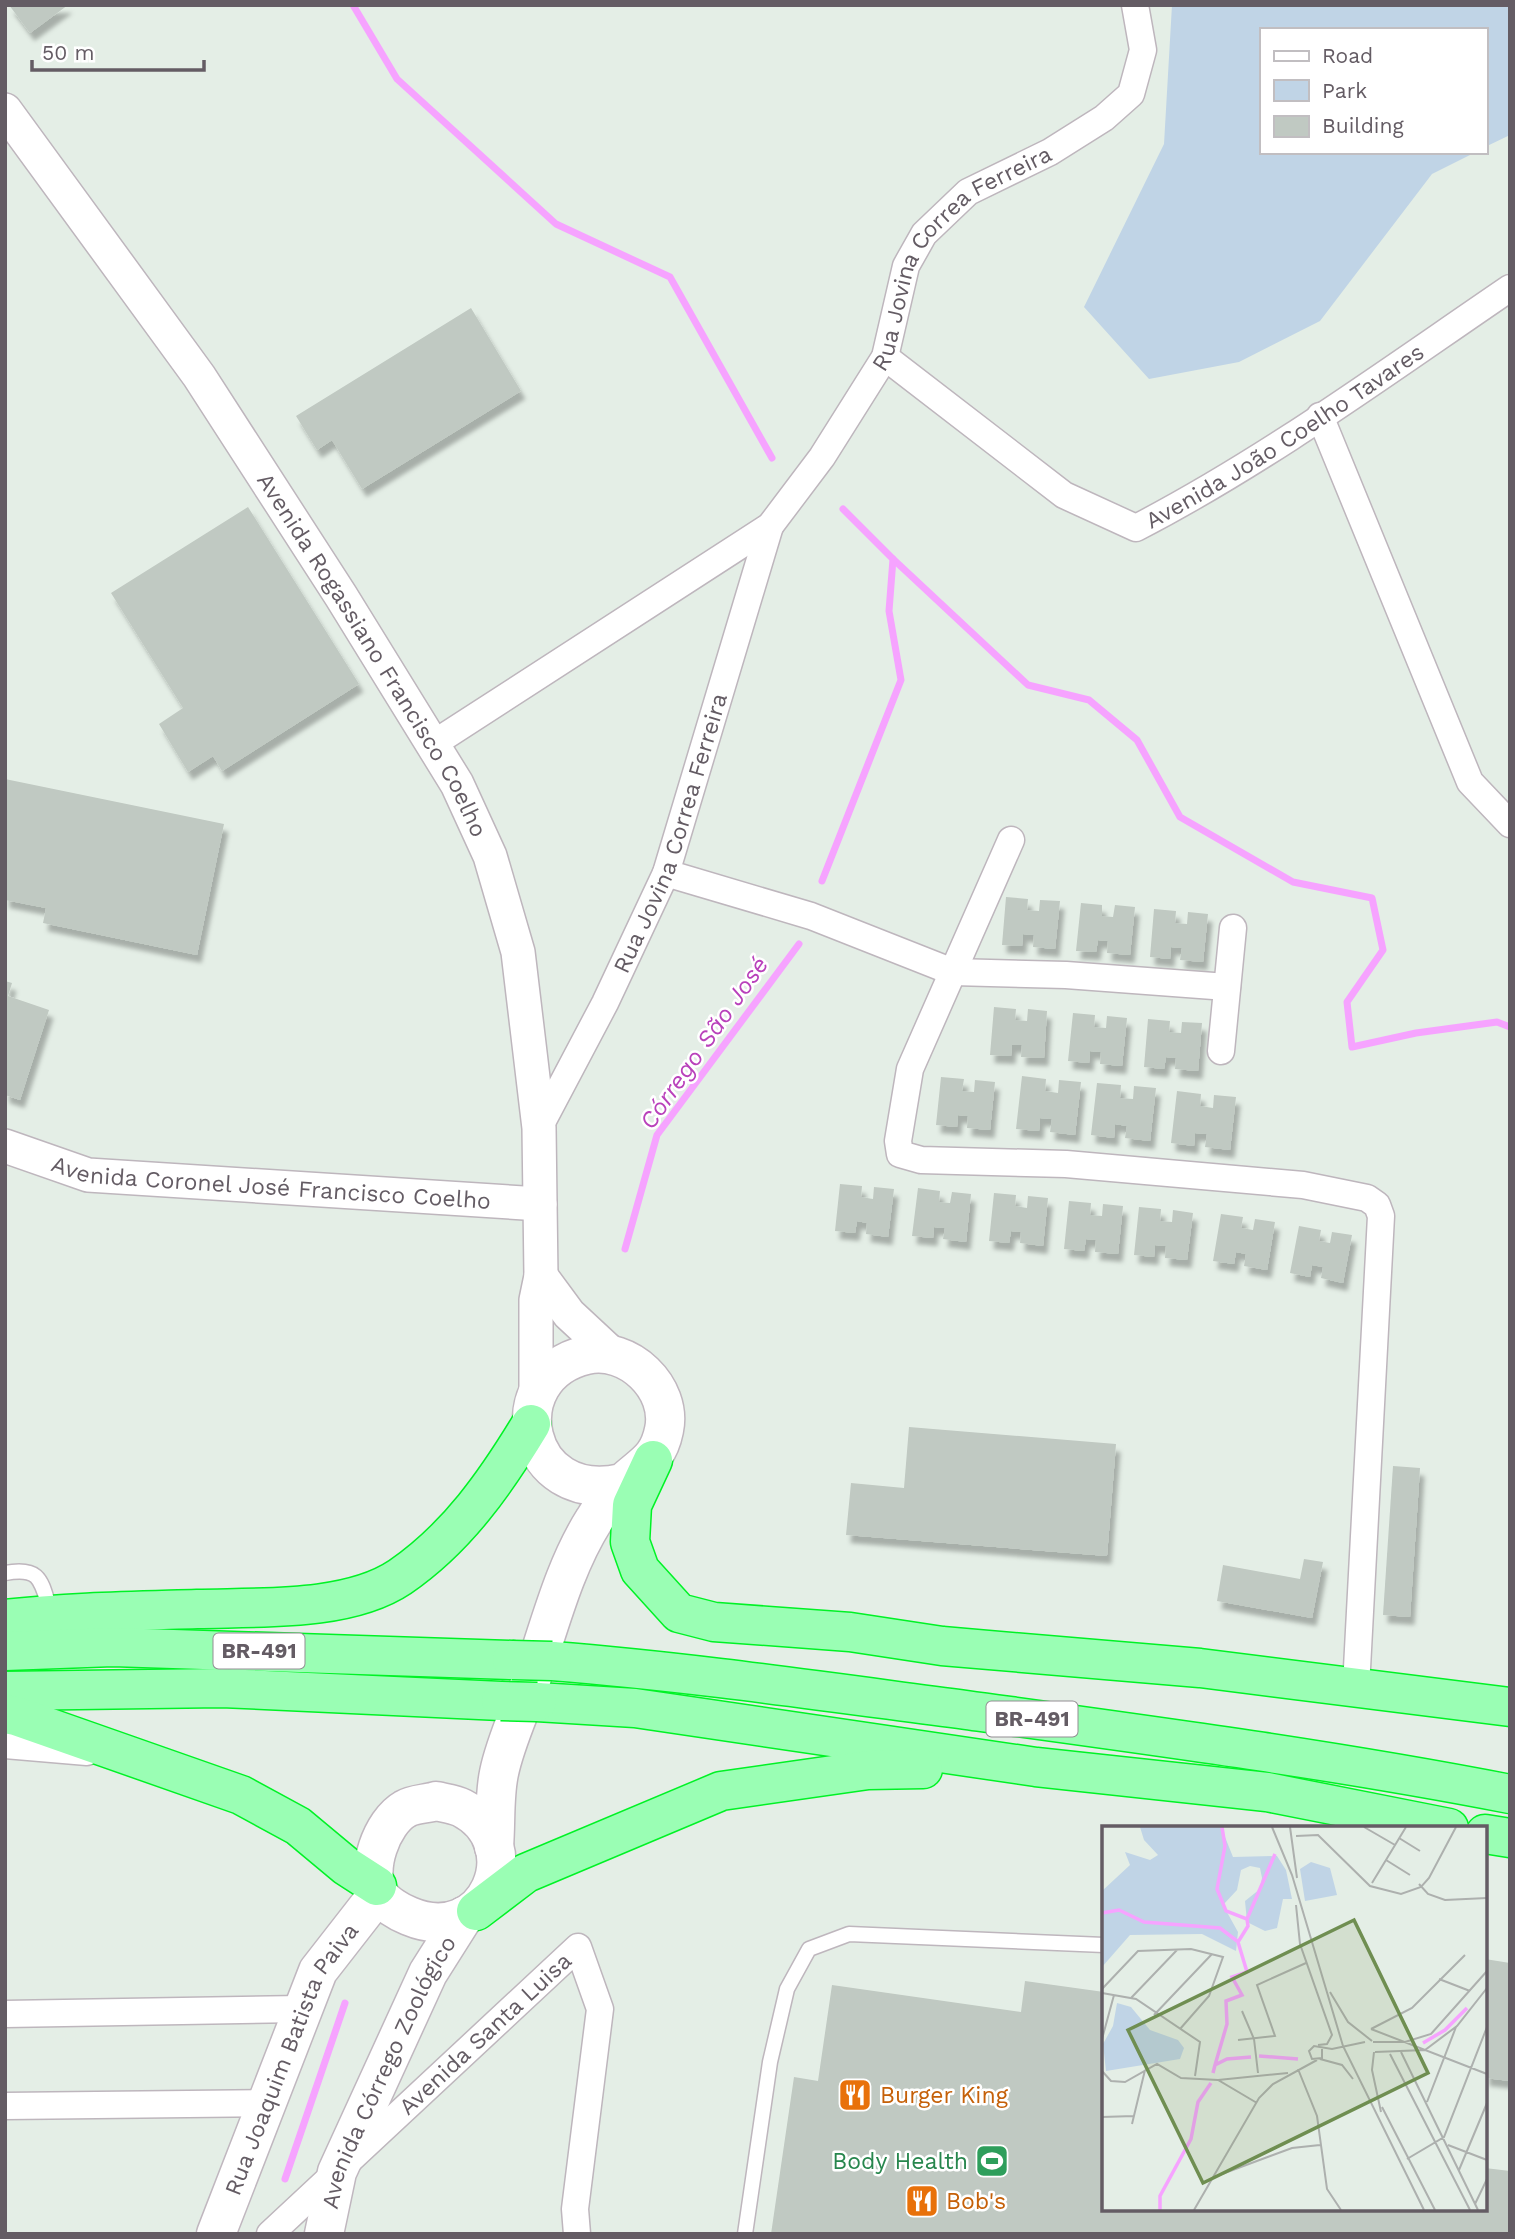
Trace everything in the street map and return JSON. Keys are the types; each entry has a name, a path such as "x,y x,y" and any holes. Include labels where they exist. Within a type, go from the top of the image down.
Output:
{"highway":[{"path":"5,1619 51,1614 272,1607 358,1597 399,1577 442,1543 477,1505 534,1409"},
{"path":"653,1460 632,1505 630,1542 640,1570 679,1614 714,1622 850,1633 942,1646 1200,1668 1510,1707"},
{"name":"BR-491","path":"5,1651 113,1647 552,1661 656,1669 1180,1739 1379,1769 1510,1794"},
{"name":"BR-491","path":"5,1691 222,1688 635,1708 1036,1767 1267,1792 1439,1826"},
{"path":"5,1714 241,1795 298,1826 377,1890"},
{"path":"470,1913 526,1873 721,1791 868,1770 1036,1767"},
{"path":"1487,1834 1510,1838"}],"main road":[{"path":"589,1354 612,1354 642,1369 661,1396 665,1429 653,1460 622,1483 594,1519 572,1562 499,1773 494,1847 496,1870 490,1892 470,1913 451,1923 421,1921 398,1912 377,1890 373,1863 383,1834 404,1809 436,1801 473,1777 499,1735 566,1539 566,1504 552,1470 537,1449 534,1409 549,1375 568,1360 589,1354"},
{"path":"552,1470 585,1487 604,1488 622,1483"},
{"path":"436,1801 461,1808 482,1824 494,1847"},
{"name":"Rua Joaquim Batista Paiva","path":"216,2234 269,2103 301,2009 318,1971 377,1890"},
{"name":"Avenida Córrego Zoológico","path":"324,2234 337,2172 428,1973 470,1913"}],"street":[{"name":"Rua Jovina Correa Ferreira","path":"433,744 770,526 822,457 885,357 906,266 923,233 968,192 1050,152 1104,118 1131,94 1143,50 1135,5"},
{"name":"Avenida Rogassiano Francisco Coelho","path":"5,110 199,376 433,744 457,784 490,856 518,952 539,1128 541,1276 536,1300 534,1409"},
{"name":"Avenida João Coelho Tavares","path":"885,357 1064,495 1136,528 1177,507 1320,416 1510,288"},
{"path":"1320,416 1470,782 1510,824"},
{"name":"Rua Jovina Correa Ferreira","path":"539,1128 605,1003 666,873 770,526"},
{"path":"1011,840 910,1069 898,1141 900,1154 921,1160 1066,1164 1303,1185 1367,1198 1377,1205 1381,1216 1356,1687"},
{"path":"666,873 811,916 953,972 1066,975 1227,987"},
{"path":"1221,1051 1233,928"},
{"name":"Avenida Coronel José Francisco Coelho","path":"5,1146 88,1175 540,1204"},
{"path":"541,1276 569,1314 612,1354"},
{"path":"5,1745 131,1756"},
{"name":"Avenida Santa Luisa","path":"270,2234 578,1947 600,2009 575,2209 577,2234"},
{"path":"5,2014 301,2009"},
{"path":"5,2106 269,2103"}],"lane":[{"path":"5,1573 25,1569 40,1578 51,1614"},
{"path":"745,2234 770,2062 787,1989 809,1950 849,1934 1102,1945"}],"green space":[{"path":"1172,5 1510,5 1510,135 1487,146 1487,28 1260,28 1260,154 1472,154 1432,174 1320,321 1239,362 1149,379 1084,307 1164,144"}],"building":[{"path":"9,5 68,5 30,33"},
{"path":"471,308 521,391 362,489 332,440 317,450 296,416"},
{"path":"248,507 359,684 222,771 213,756 188,772 159,724 183,708 111,593"},
{"path":"5,779 224,824 197,955 43,923 46,908 5,900"},
{"path":"1006,897 1028,899 1027,910 1039,911 1040,900 1060,901 1055,949 1033,947 1034,935 1023,934 1022,946 1002,945"},
{"path":"1081,903 1102,905 1102,916 1113,917 1115,905 1135,907 1130,955 1107,953 1108,941 1098,940 1096,952 1076,951"},
{"path":"1154,909 1176,911 1175,923 1187,924 1188,912 1208,914 1203,962 1180,960 1182,948 1171,947 1170,959 1150,957"},
{"path":"5,981 12,983 8,996 49,1010 20,1100 5,1095"},
{"path":"994,1007 1016,1009 1015,1020 1027,1021 1028,1009 1047,1011 1044,1058 1021,1057 1022,1045 1012,1045 1011,1056 990,1055"},
{"path":"1073,1013 1095,1015 1094,1027 1106,1028 1107,1016 1127,1018 1122,1066 1100,1064 1101,1052 1090,1051 1089,1063 1068,1061"},
{"path":"1148,1019 1170,1021 1169,1032 1181,1033 1182,1022 1202,1023 1198,1071 1175,1069 1176,1058 1166,1057 1164,1069 1144,1067"},
{"path":"1022,1076 1046,1079 1045,1091 1058,1093 1059,1080 1081,1082 1075,1135 1050,1132 1052,1119 1040,1118 1039,1131 1016,1129"},
{"path":"941,1077 964,1079 962,1091 974,1092 975,1080 995,1082 990,1130 967,1128 968,1116 958,1115 957,1127 936,1125"},
{"path":"1097,1083 1121,1085 1120,1098 1133,1099 1134,1086 1156,1088 1150,1141 1125,1138 1127,1126 1115,1124 1114,1138 1091,1135"},
{"path":"1177,1091 1201,1094 1200,1106 1213,1108 1214,1095 1236,1097 1230,1150 1205,1147 1207,1134 1195,1133 1194,1146 1171,1143"},
{"path":"840,1184 862,1186 861,1197 873,1199 874,1187 894,1189 888,1237 866,1234 867,1223 857,1221 855,1233 835,1231"},
{"path":"918,1188 940,1191 939,1202 950,1203 952,1192 971,1194 966,1242 943,1239 945,1228 934,1227 933,1238 912,1236"},
{"path":"994,1193 1016,1195 1015,1206 1027,1208 1028,1196 1048,1198 1043,1246 1020,1243 1021,1232 1011,1231 1009,1243 989,1241"},
{"path":"1069,1201 1091,1203 1090,1215 1102,1216 1103,1204 1123,1206 1118,1254 1095,1252 1096,1240 1086,1239 1084,1251 1064,1249"},
{"path":"1139,1207 1161,1209 1160,1221 1172,1222 1173,1210 1193,1213 1187,1260 1165,1258 1166,1246 1155,1245 1154,1257 1134,1255"},
{"path":"1221,1214 1243,1217 1241,1228 1253,1230 1255,1219 1275,1222 1267,1270 1244,1266 1246,1254 1236,1252 1234,1264 1213,1261"},
{"path":"1299,1226 1321,1230 1319,1241 1330,1243 1332,1232 1352,1235 1343,1283 1321,1278 1323,1267 1312,1265 1310,1277 1290,1273"},
{"path":"909,1427 1116,1444 1107,1556 846,1535 851,1483 904,1488"},
{"path":"1393,1466 1420,1468 1410,1617 1383,1615"},
{"path":"1304,1559 1323,1562 1312,1618 1217,1601 1223,1565 1300,1579"},
{"path":"1487,1959 1510,1963 1510,2081 1487,2078"},
{"path":"1025,1981 1102,1992 1102,2211 1487,2211 1487,2168 1510,2171 1510,2234 771,2234 794,2077 818,2081 832,1985 1021,2012"}],"waterway":[{"path":"353,5 397,79 556,224 670,277 772,458"},
{"path":"822,881 901,680 889,611 893,559 843,509"},
{"path":"893,559 1028,685 1089,700 1137,740 1180,817 1293,882 1372,898 1383,950 1347,1002 1352,1047 1416,1033 1497,1022 1510,1027"},
{"name":"Córrego São José","path":"625,1249 657,1135 799,944"},
{"name":"Córrego São José","path":"285,2179 345,2003"}],"place":[{"name":"Burger King","path":"855,2095"},
{"name":"Body Health","path":"992,2161"},
{"name":"Bob's","path":"922,2201"}]}
